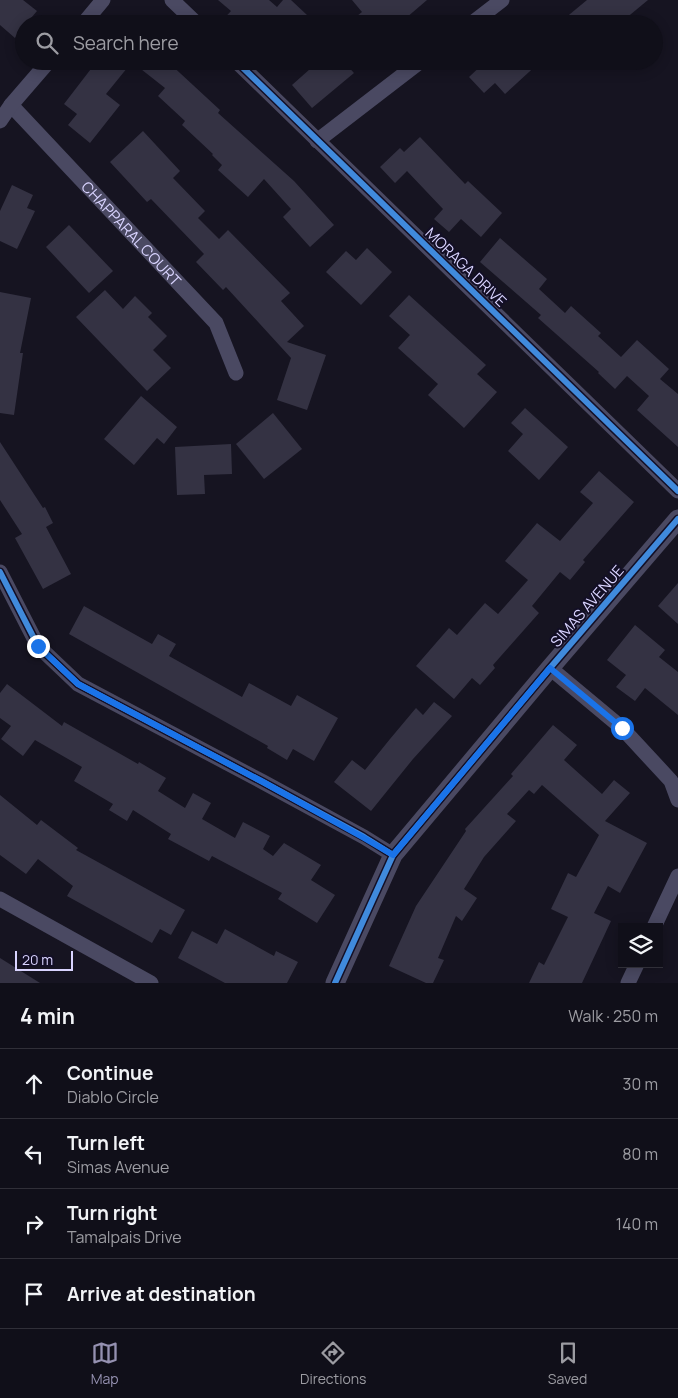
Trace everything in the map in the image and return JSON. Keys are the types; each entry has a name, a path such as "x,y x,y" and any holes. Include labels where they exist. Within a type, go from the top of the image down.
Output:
{"street":[{"path":"90,15 104,0"},
{"path":"172,0 188,15"},
{"path":"483,15 502,0"},
{"path":"0,121 11,105 42,70"},
{"name":"MORAGA DRIVE","path":"245,70 678,492"},
{"path":"317,140 410,70"},
{"name":"CHAPPARAL COURT","path":"11,105 216,322 236,373"},
{"name":"SIMAS AVENUE","path":"335,983 393,855 678,519"},
{"path":"0,572 38,646 78,684 272,787 393,855"},
{"path":"550,668 622,728 671,781 678,800"},
{"path":"656,923 678,876"},
{"path":"0,899 151,983"},
{"path":"628,983 635,968"}],"building":[{"path":"0,0 23,0 37,11 34,15 15,15 15,38 0,25"},
{"path":"218,0 269,0 277,7 283,0 291,0 307,15 227,15 231,11"},
{"path":"352,0 427,0 410,15 358,15 362,12"},
{"path":"587,0 648,0 630,15 569,15"},
{"path":"90,70 126,70 106,94 120,105 90,143 68,125 77,114 64,104"},
{"path":"142,70 177,70 220,110 218,113 294,181 334,225 310,247 283,217 291,209 264,179 248,197 218,170 222,165 182,125 185,121 158,96 165,88"},
{"path":"309,70 351,70 354,73 312,108 292,85"},
{"path":"476,70 531,70 505,94 495,83 484,93 469,77"},
{"path":"143,131 180,171 173,178 205,211 198,218 219,239 228,230 290,293 281,301 304,326 287,342 326,355 307,410 277,400 291,358 226,287 223,290 196,262 204,254 151,199 147,202 110,162"},
{"path":"420,137 465,184 468,181 502,213 481,237 461,219 449,232 434,219 443,209 407,171 395,183 380,167 400,148 404,152"},
{"path":"12,185 33,195 27,208 35,211 17,249 0,241 0,211"},
{"path":"69,225 113,271 89,293 46,247"},
{"path":"500,238 547,279 539,289 565,313 571,306 601,333 598,336 621,357 637,340 669,369 660,379 678,394 678,447 637,410 649,396 627,376 615,389 599,372 538,318 541,315 480,262"},
{"path":"367,248 392,272 361,305 326,272 346,251 356,260"},
{"path":"105,290 123,309 135,296 152,313 148,317 167,336 153,350 171,368 147,391 76,317"},
{"path":"0,292 31,298 20,353 23,353 14,415 0,413"},
{"path":"409,295 486,365 477,374 497,392 464,428 428,395 438,384 398,348 410,335 389,316"},
{"path":"141,396 177,427 164,444 157,438 134,465 104,439"},
{"path":"525,408 568,447 539,480 508,451 523,434 511,423"},
{"path":"273,413 302,449 264,479 236,444"},
{"path":"0,442 43,508 45,507 53,523 46,527 71,574 43,589 15,538 22,534 0,500"},
{"path":"231,444 232,474 204,475 205,494 177,495 175,447"},
{"path":"599,471 634,502 583,560 585,562 570,580 560,572 532,606 539,613 493,665 495,668 480,685 472,678 454,699 416,666 449,628 457,635 485,603 498,614 528,580 505,561 537,523 560,541 593,503 580,492"},
{"path":"678,583 678,624 658,606"},
{"path":"84,606 152,644 158,634 176,644 169,656 242,697 249,683 291,706 297,695 338,718 314,761 293,749 287,760 267,748 268,746 69,634"},
{"path":"635,625 665,650 659,657 678,672 678,715 645,688 635,701 616,687 626,675 607,660"},
{"path":"7,684 62,726 64,722 166,778 158,791 185,808 193,793 211,803 202,819 235,838 243,822 270,836 263,849 273,856 284,843 321,865 311,880 335,895 317,923 278,899 282,893 212,856 209,861 168,839 171,834 133,810 127,821 109,810 113,804 74,781 82,767 35,740 23,756 1,739 11,726 0,718 0,693"},
{"path":"434,702 452,716 413,759 371,811 334,782 352,760 365,770 416,708 423,715"},
{"path":"553,725 577,745 564,760 602,794 614,780 630,793 605,821 647,843 620,893 608,886 594,913 611,921 582,983 529,983 539,962 544,965 568,917 551,909 568,873 576,877 599,835 542,785 534,794 529,790 507,814 516,821 484,857 464,889 477,898 462,921 456,916 438,958 444,960 433,983 426,983 389,966 416,906 466,831 465,829 513,776 511,774"},
{"path":"0,795 37,825 41,820 78,848 76,850 185,910 171,935 160,929 152,943 67,896 73,886 38,859 26,874 0,855"},
{"path":"225,929 274,956 276,951 298,962 287,983 225,983 178,958 192,931 217,944"},
{"path":"0,958 40,983 0,983"}],"cycle path":[{"path":"245,70 678,491"},
{"path":"335,983 393,855 678,519"},
{"path":"0,572 38,646 78,684 263,782 393,855"}],"route":[{"path":"38,646 78,684 263,782 393,855 550,668 622,728"}]}
